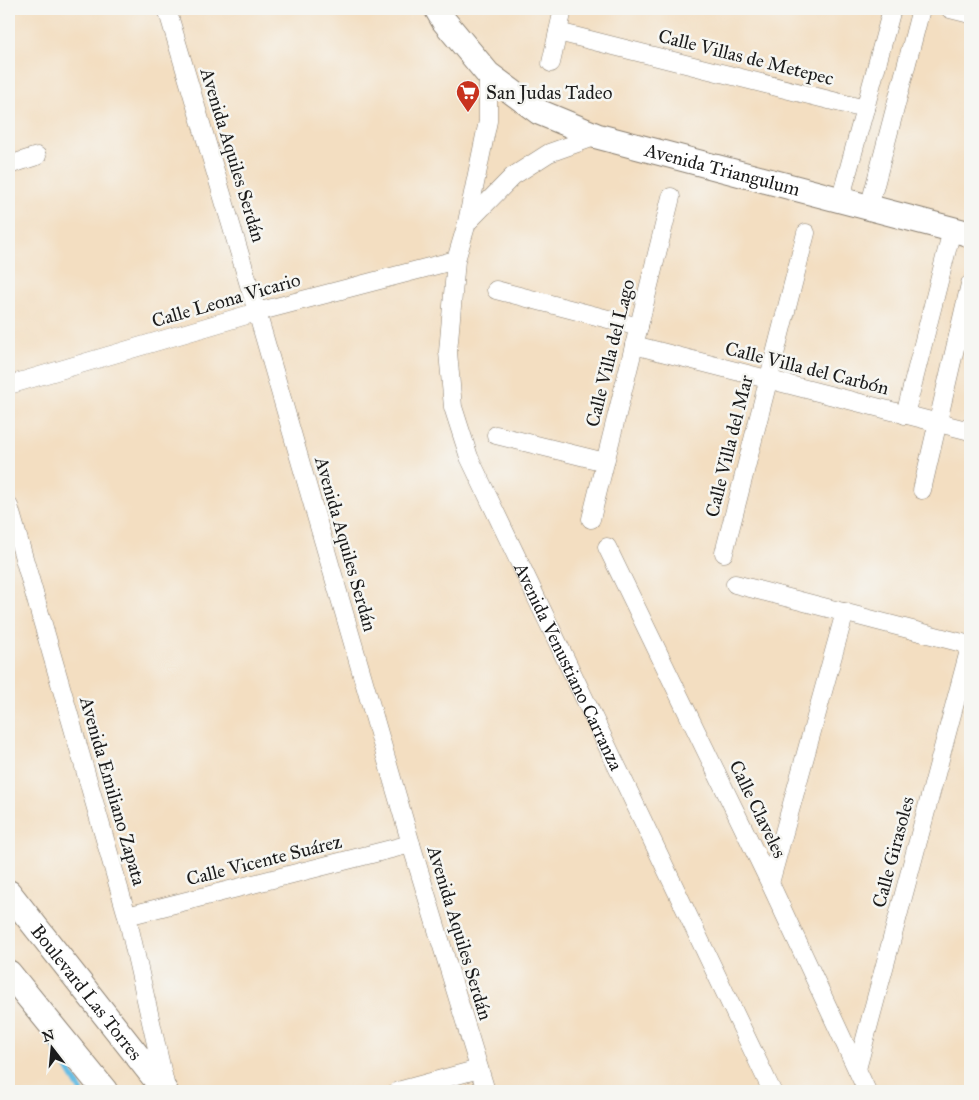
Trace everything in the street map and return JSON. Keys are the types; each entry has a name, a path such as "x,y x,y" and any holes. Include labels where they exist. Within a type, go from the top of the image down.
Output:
{"main road":[{"path":"437,9 444,21 488,74"},
{"name":"Avenida Triangulum","path":"488,74 539,112 597,136 961,232"},
{"name":"Boulevard Las Torres","path":"9,894 166,1091"},
{"path":"9,974 104,1091"}],"street":[{"name":"Avenida Aquiles Serdán","path":"167,9 411,844 486,1091"},
{"path":"551,63 563,9"},
{"path":"840,201 892,9"},
{"path":"868,208 921,9"},
{"path":"950,9 970,14"},
{"name":"Calle Villas de Metepec","path":"558,32 865,109"},
{"name":"Avenida Venustiano Carranza","path":"488,74 488,121 456,260 448,352 453,407 469,457 772,1091"},
{"name":"Avenida Venustiano Carranza","path":"466,223 513,176 549,153 597,136"},
{"path":"9,165 37,156"},
{"name":"Calle Villa del Lago","path":"591,519 671,197"},
{"path":"905,415 961,232"},
{"name":"Calle Villa del Mar","path":"724,553 806,233"},
{"name":"Calle Leona Vicario","path":"9,385 257,312 456,260"},
{"path":"922,490 970,284"},
{"path":"496,290 639,327"},
{"name":"Calle Villa del Carbón","path":"634,346 970,431"},
{"path":"496,435 605,462"},
{"name":"Avenida Emiliano Zapata","path":"9,506 127,916 166,1091"},
{"name":"Calle Claveles","path":"607,547 770,883 867,1091"},
{"path":"735,584 970,646"},
{"path":"770,883 845,612"},
{"name":"Calle Girasoles","path":"857,1069 970,646"},
{"name":"Calle Vicente Suárez","path":"127,916 411,844"},
{"path":"398,1091 479,1069"}],"waterway":[{"path":"54,1046 81,1091"}],"place":[{"name":"San Judas Tadeo","path":"468,113"}]}
